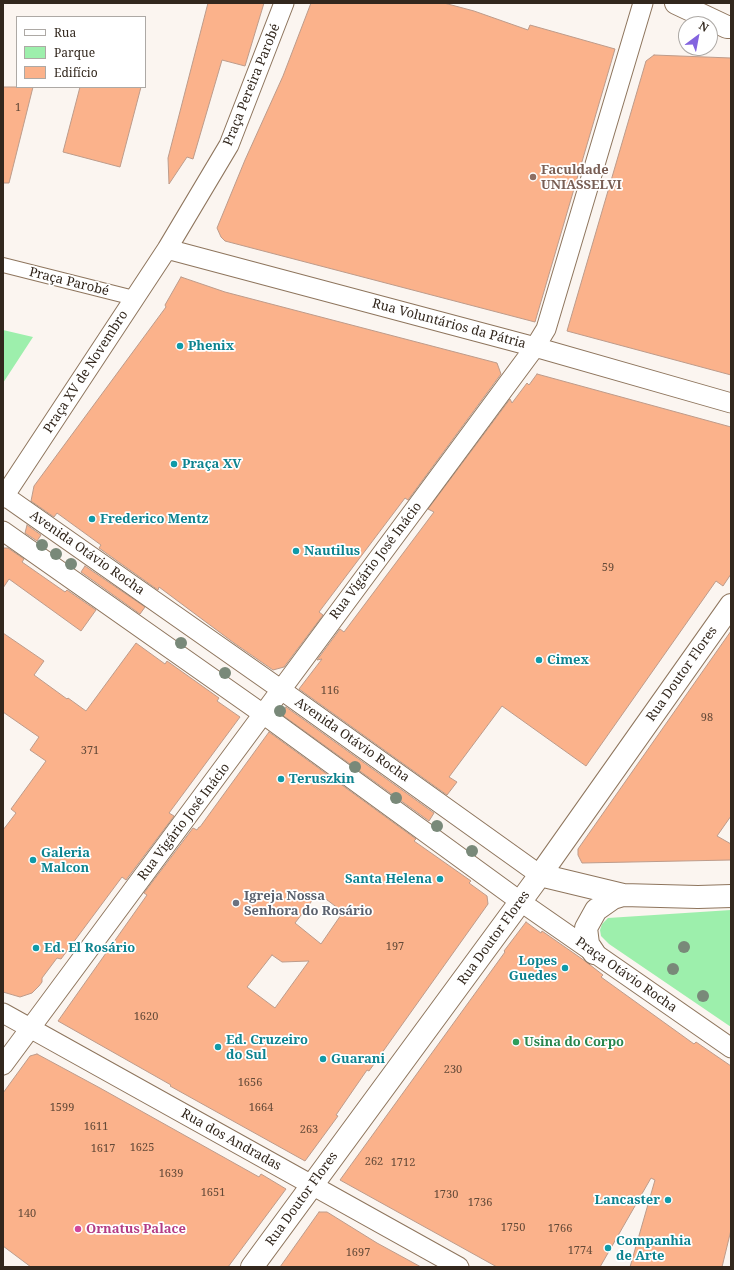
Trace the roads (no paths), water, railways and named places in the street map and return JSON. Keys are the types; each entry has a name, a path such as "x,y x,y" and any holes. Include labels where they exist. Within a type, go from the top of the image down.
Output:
{"main road":[{"path":"676,3 727,27 731,27"},
{"name":"Rua Doutor Flores","path":"252,1267 521,902 731,605"},
{"name":"Avenida Otávio Rocha","path":"540,874 623,895 698,897 731,896"},
{"path":"594,954 588,944 586,928 596,910 613,898 623,895"}],"street":[{"name":"Praça Pereira Parobé","path":"166,249 229,145 284,3"},
{"name":"Rua Vigário José Inácio","path":"3,1065 535,348 546,329 643,3"},
{"name":"Praça XV de Novembro","path":"4,497 166,249"},
{"name":"Rua Voluntários da Pátria","path":"166,249 535,348 731,403"},
{"name":"Praça Parobé","path":"3,266 134,298"},
{"name":"Avenida Otávio Rocha","path":"4,497 281,690 540,874"},
{"path":"3,531 263,714 521,902"},
{"name":"Praça Otávio Rocha","path":"521,902 731,1048"},
{"name":"Rua dos Andradas","path":"3,1013 459,1267"}],"place":[{"name":"Faculdade UNIASSELVI","path":"533,177"},
{"name":"Phenix","path":"180,346"},
{"name":"Praça XV","path":"174,464"},
{"name":"Frederico Mentz","path":"92,519"},
{"name":"Nautilus","path":"296,551"},
{"name":"Cimex","path":"539,660"},
{"name":"Teruszkin","path":"281,779"},
{"name":"Galeria Malcon","path":"33,860"},
{"name":"Santa Helena","path":"440,879"},
{"name":"Igreja Nossa Senhora do Rosário","path":"236,903"},
{"name":"Ed. El Rosário","path":"36,948"},
{"name":"Lopes Guedes","path":"565,968"},
{"name":"Usina do Corpo","path":"516,1042"},
{"name":"Ed. Cruzeiro do Sul","path":"218,1047"},
{"name":"Guarani","path":"323,1059"},
{"name":"Lancaster","path":"668,1200"},
{"name":"Ornatus Palace","path":"78,1229"},
{"name":"Companhia de Arte","path":"608,1248"}]}
